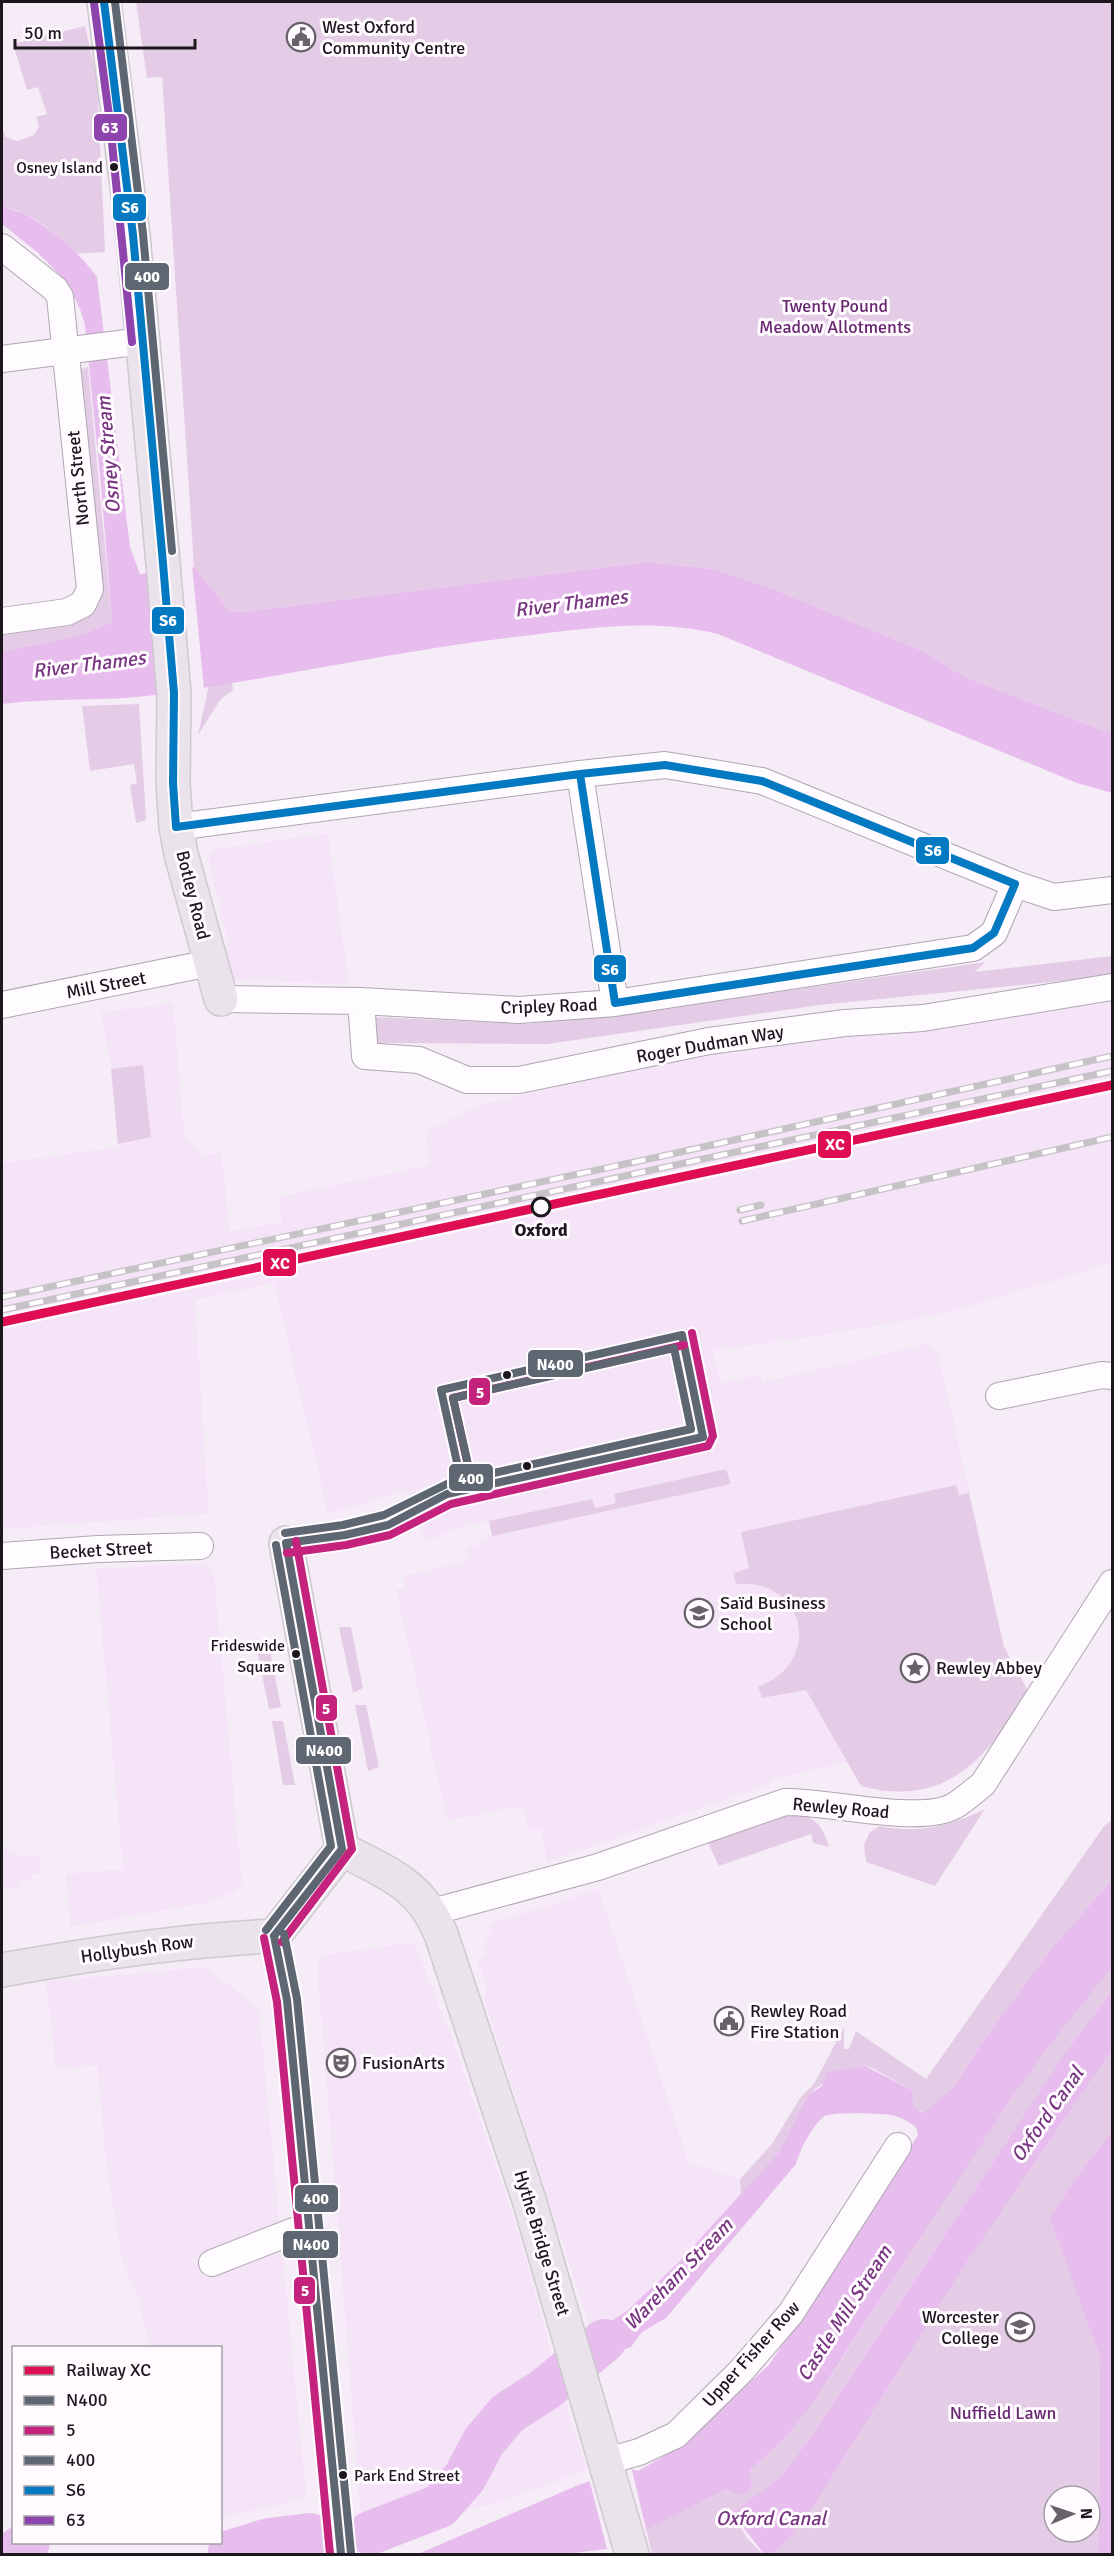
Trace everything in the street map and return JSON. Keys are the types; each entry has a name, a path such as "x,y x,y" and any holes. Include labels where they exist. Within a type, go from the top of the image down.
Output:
{"main road":[{"name":"Botley Road","path":"104,2 120,122 128,343 163,566 174,693 173,783 176,827 181,854 221,999"},
{"path":"274,1936 342,1850 286,1543"},
{"name":"Hythe Bridge Street","path":"342,1850 404,1883 419,1894 437,1923 524,2185 573,2344 631,2551"},
{"name":"Hollybush Row","path":"2,1970 117,1950 196,1940 274,1936"}],"street":[{"name":"North Street","path":"2,246 55,289 60,297 72,349 90,589 83,604 67,612 2,621"},
{"path":"2,359 128,343"},
{"path":"176,827 580,774 666,765 762,781 1015,884 1054,897 1113,890"},
{"path":"580,774 615,1003"},
{"name":"Cripley Road","path":"221,999 361,1001 519,1010 615,1003 973,948 994,933 1015,884"},
{"name":"Mill Street","path":"2,1005 210,963"},
{"name":"Roger Dudman Way","path":"361,1001 365,1056 419,1060 467,1080 519,1080 709,1041 845,1023 923,1018 1113,987"},
{"path":"999,1396 1102,1375 1113,1376"},
{"name":"Becket Street","path":"2,1556 98,1549 200,1546"},
{"name":"Rewley Road","path":"437,1923 785,1802 812,1802 915,1816 953,1807 983,1784 1111,1590"},
{"path":"274,1936 287,2000 341,2554"},
{"name":"Upper Fisher Row","path":"607,2463 639,2452 676,2435 742,2370 791,2313 898,2146"},
{"path":"212,2263 309,2225"}],"shaded area":[{"path":"328,833 349,984 230,980 225,924 220,919 220,900 217,897 208,855 212,850"},
{"path":"1112,992 1112,1263 943,1314 818,1336 712,1351 721,1382 760,1375 763,1382 927,1344 938,1351 1004,1647 1029,1693 978,1761 957,1775 917,1791 881,1791 861,1786 849,1762 766,1781 774,1783 547,1862 541,1829 529,1831 523,1806 447,1821 396,1590 405,1587 403,1576 469,1561 466,1547 479,1545 478,1540 492,1536 489,1522 464,1526 425,1542 406,1491 328,1514 274,1283 195,1300 209,1514 2,1529 2,1163 118,1147 111,1069 101,1012 173,1003 184,1133 201,1155 221,1153 230,1231 282,1222 278,1197 430,1165 425,1130 436,1127 476,1106 710,1051"},
{"path":"203,1563 214,1571 242,1884 236,1891 211,1902 70,1927 66,1874 123,1869 96,1569"},
{"path":"2,1846 19,1856 39,1856 40,1874 31,1875 31,1880 20,1882 21,1887 2,1889"},
{"path":"598,1888 689,2163 740,2179 741,2195 650,2292 613,2320 598,2324 591,2331 484,2000 487,1987 477,1960 486,1955 483,1944 491,1930 490,1923"},
{"path":"409,1943 416,1947 453,2040 490,2149 522,2244 558,2378 587,2470 495,2504 362,2532 317,1963 321,1955"},
{"path":"206,1967 259,2009 305,2498 222,2518 222,2346 150,2346 139,2300 122,2260 106,2163 97,2065 56,2070 46,1981"}],"green space":[{"name":"Twenty Pound Meadow Allotments","path":"136,2 1112,2 1112,734 965,677 925,652 768,587 713,569 648,562 241,612 229,610 194,567 162,77 147,78"},
{"path":"85,26 97,80 105,252 75,254 38,221 2,204 2,129 6,137 17,141 34,135 39,126 36,117 47,114 38,87 27,90 13,44"},
{"path":"88,367 112,622 81,635 2,652 2,626 79,615 79,370"},
{"path":"232,683 233,690 220,700 198,735 209,685"},
{"path":"139,704 146,820 136,823 130,785 137,783 134,764 90,771 82,706"},
{"path":"1112,956 1112,976 820,1005 547,1044 371,1043 374,1017 525,1024 618,1015 986,962 974,972"},
{"path":"143,1065 151,1137 118,1144 111,1069"},
{"path":"726,1469 731,1484 492,1536 489,1521 592,1499 595,1508 616,1503 614,1494"},
{"path":"956,1485 959,1495 969,1493 1004,1647 1029,1693 997,1737 962,1772 941,1783 918,1790 892,1791 861,1786 806,1690 762,1698 758,1687 779,1675 792,1660 798,1642 798,1624 791,1607 778,1594 760,1586 736,1584 734,1573 749,1568 741,1532"},
{"path":"339,1627 351,1627 363,1688 353,1693"},
{"path":"268,1641 281,1707 269,1709 256,1645"},
{"path":"355,1705 366,1705 379,1767 368,1771"},
{"path":"272,1721 283,1721 295,1785 283,1785"},
{"path":"985,1809 935,1886 866,1862 864,1845 869,1833 880,1826 908,1829 934,1827 960,1820"},
{"path":"789,1812 811,1818 816,1822 824,1832 829,1847 813,1843 811,1834 719,1866 707,1841"},
{"path":"1112,1820 1112,1880 1055,1944 985,2038 953,2088 924,2113 914,2107 912,2090 872,2068 865,2066 842,2070 815,2089 779,2152 741,2195 740,2179 772,2144 800,2098 814,2084 844,2027 844,2049 849,2049 856,2031 926,2079 1105,1825"},
{"path":"1112,1967 1112,1991 1069,2047 810,2438 780,2477 732,2513 747,2538 763,2554 652,2554 646,2529 727,2489 752,2483 750,2470 785,2438 811,2406 992,2126 1070,2019"},
{"name":"Nuffield Lawn","path":"1112,2050 1112,2131 1078,2175 1083,2308 1100,2357 1099,2484 1042,2484 1042,2544 1099,2544 1099,2554 773,2554 792,2535 815,2504 967,2262"}],"water":[{"path":"2,204 27,215 56,235 82,259 97,277 130,547 140,574 194,567 229,610 241,612 648,562 713,569 768,587 925,652 965,677 1112,734 1112,793 1077,783 718,634 669,626 596,628 477,642 155,695 2,704 2,652 81,635 112,622 85,325 66,281 37,252 2,224"},
{"name":"Castle Mill Stream","path":"1112,1880 1112,1967 1049,2046 1010,2100 811,2406 785,2438 750,2470 752,2483 749,2491 738,2495 727,2489 607,2549 565,2554 418,2554 576,2486 628,2468 638,2471 673,2451 769,2365 918,2135 916,2127 906,2120 881,2114 848,2113 825,2116 807,2138 796,2164 666,2318 642,2332 631,2347 607,2356 563,2393 553,2358 598,2324 613,2320 628,2310 678,2263 779,2152 808,2096 822,2086 828,2072 865,2066 912,2090 914,2107 923,2113 953,2088 985,2038 1055,1944"},
{"name":"Oxford Canal","path":"1112,1991 1112,2050 967,2262 815,2504 792,2535 773,2554 764,2554 732,2513 780,2477 810,2438 1069,2047"},
{"path":"1112,2131 1112,2554 1099,2554 1099,2544 1102,2544 1102,2484 1099,2484 1100,2357 1050,2218 1078,2175"}],"pier":[{"path":"192,565 204,689 190,691 147,570"},
{"path":"593,2328 603,2360 563,2393 553,2358"},
{"path":"627,2465 631,2466 646,2529 607,2549 589,2479"}],"waterway":[{"name":"Wareham Stream","path":"370,2533 440,2506 465,2477 484,2441 508,2413 544,2390 604,2341"},
{"name":"Wareham Stream","path":"230,2552 269,2540 310,2535"},
{"name":"Wareham Stream","path":"12,2554 25,2544"}],"railway":[{"path":"2,1297 658,1157 1112,1056"},
{"path":"2,1310 1112,1071"},
{"path":"742,1221 1112,1137"},
{"path":"740,1210 761,1205"}],"rail line":[{"name":"XC","path":"2,1322 1112,1085"}],"transit line":[{"name":"S6","path":"104,2 133,235 162,552 174,693 173,783 176,827"},
{"name":"400","path":"115,2 143,234 172,551"},
{"name":"63","path":"94,3 110,123 132,342"},
{"name":"S6","path":"665,765 762,781 1015,884 994,933 973,948 615,1003 580,774 665,765"},
{"name":"S6","path":"176,827 580,774"},
{"name":"5","path":"287,1553 346,1545 390,1535 451,1504 708,1446 713,1436 692,1333"},
{"name":"N400","path":"463,1490 441,1390 682,1335"},
{"name":"N400","path":"286,1543 345,1535 388,1525 447,1494 703,1437 682,1335"},
{"name":"5","path":"473,1488 453,1398 684,1345"},
{"name":"400","path":"674,1348 691,1429 471,1478 453,1398 674,1348"},
{"name":"400","path":"285,1533 343,1525 384,1515 451,1482"},
{"name":"5","path":"282,1942 352,1849 296,1541"},
{"name":"N400","path":"274,1936 342,1849 286,1543"},
{"name":"400","path":"266,1930 331,1846 276,1545"},
{"name":"400","path":"284,1934 297,1999 351,2553"},
{"name":"N400","path":"274,1936 287,2000 341,2554"},
{"name":"5","path":"264,1938 277,2002 330,2554"}],"place":[{"name":"West Oxford Community Centre","path":"301,37"},
{"name":"Osney Island","path":"114,167"},
{"name":"Oxford","path":"541,1207"},
{"name":"Saïd Business School","path":"699,1613"},
{"name":"Frideswide Square","path":"296,1654"},
{"name":"Rewley Abbey","path":"915,1668"},
{"name":"Rewley Road Fire Station","path":"729,2021"},
{"name":"FusionArts","path":"341,2063"},
{"name":"Worcester College","path":"1020,2327"},
{"name":"Park End Street","path":"343,2475"}],"water label":[{"name":"Osney Stream","path":"108,455"},
{"name":"River Thames","path":"571,603"},
{"name":"River Thames","path":"89,664"}]}
